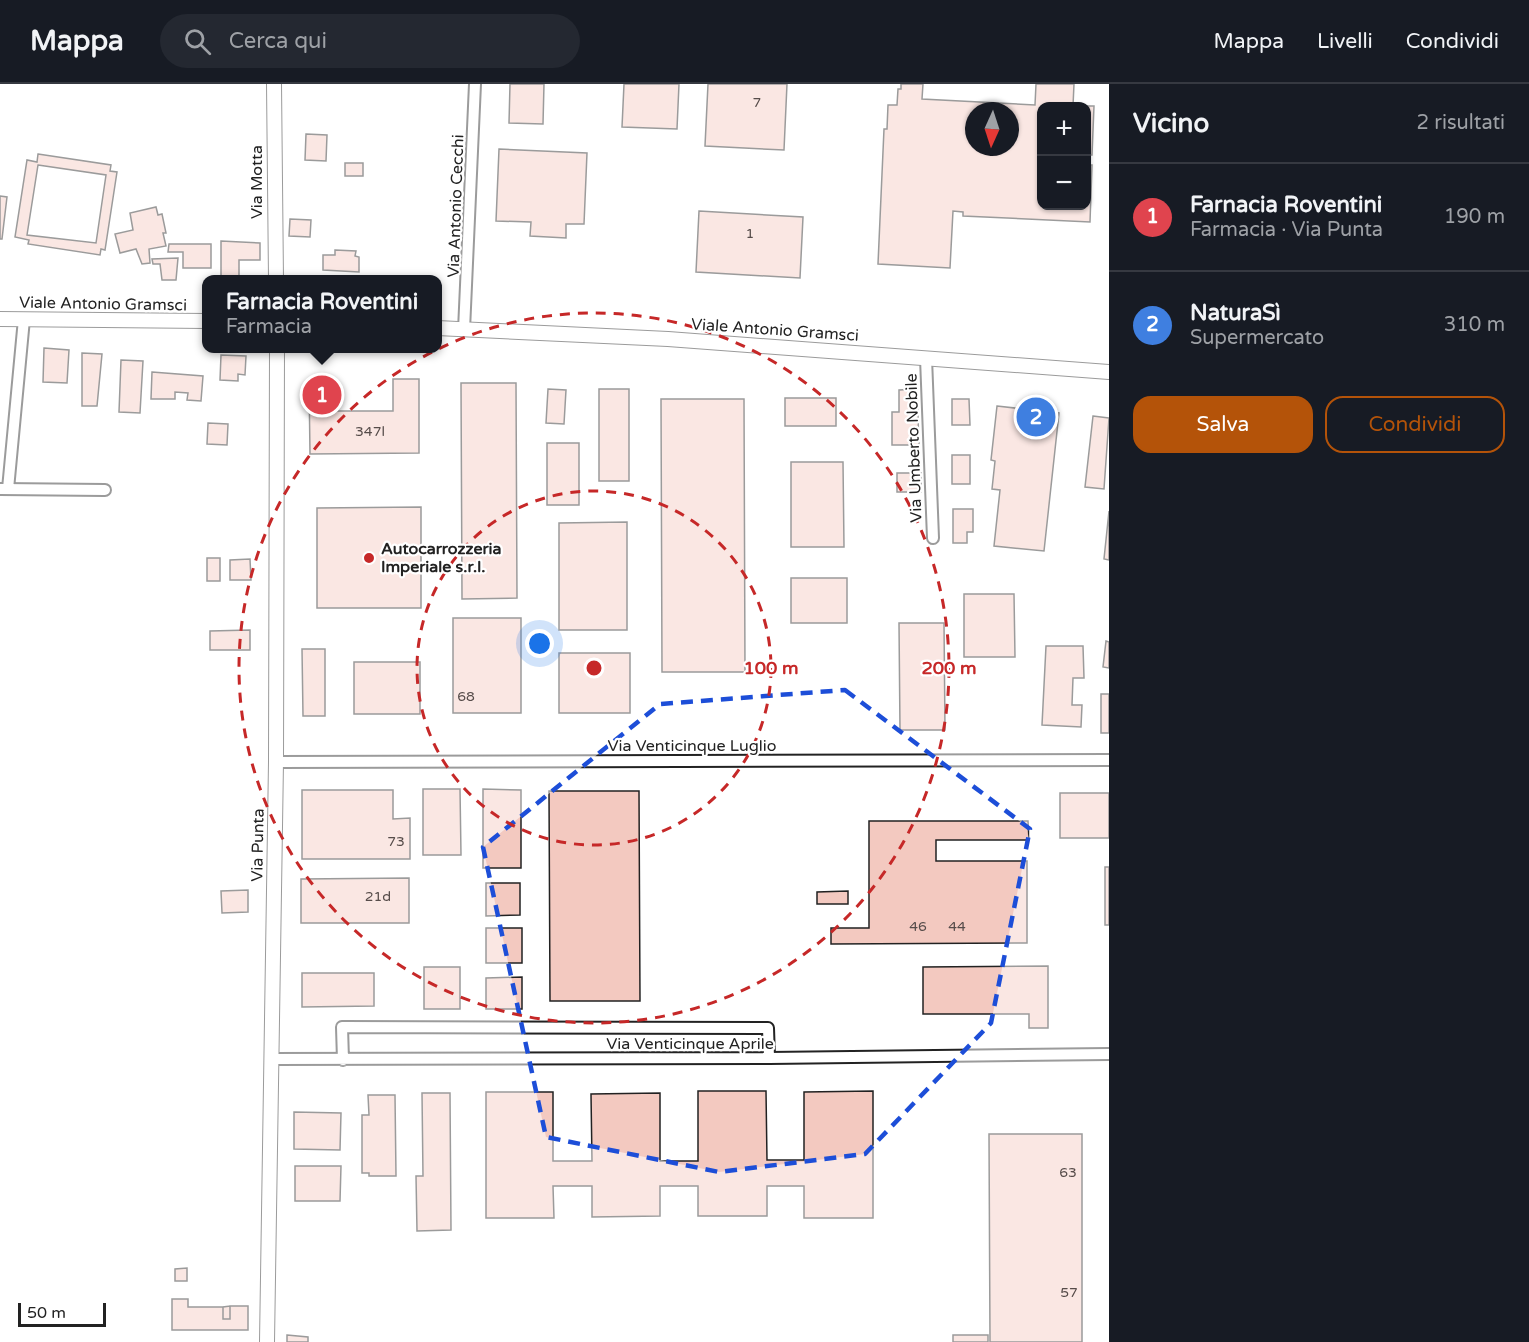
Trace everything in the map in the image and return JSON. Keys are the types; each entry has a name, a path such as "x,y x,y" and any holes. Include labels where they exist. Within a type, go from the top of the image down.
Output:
{"street":[{"name":"Via Motta","path":"274,84 276,275"},
{"name":"Via Antonio Cecchi","path":"464,330 475,84"},
{"name":"Viale Antonio Gramsci","path":"0,319 202,321"},
{"path":"24,319 4,489 105,490"},
{"name":"Viale Antonio Gramsci","path":"442,328 668,339 1109,372"},
{"name":"Via Punta","path":"267,1342 276,762 277,353"},
{"name":"Via Umberto Nobile","path":"926,358 933,538"},
{"name":"Via Venticinque Luglio","path":"276,762 1109,760"},
{"path":"343,1060 342,1028 768,1028 769,1058"},
{"name":"Via Venticinque Aprile","path":"272,1059 769,1058 1109,1054"}],"highlighted area":[{"path":"845,690 1030,829 991,1023 865,1154 719,1172 546,1137 483,847 660,704"}],"building":[{"path":"510,84 544,84 543,124 509,123"},
{"path":"624,84 679,84 677,129 622,127"},
{"path":"708,84 787,84 784,150 705,146"},
{"path":"901,84 923,84 922,99 978,102 965,102 965,156 1019,156 1019,104 1035,105 1036,84 1074,84 1073,102 1037,102 1037,210 1090,210 1090,222 963,216 963,212 953,211 950,268 878,264 884,129 887,129 888,105 897,105 898,89 901,89"},
{"path":"1091,106 1094,106 1092,155"},
{"path":"306,134 327,135 326,161 305,160"},
{"path":"499,149 587,153 584,224 566,224 566,238 530,236 531,222 496,221"},
{"path":"38,154 111,165 110,171 117,172 105,250 101,249 100,255 28,244 29,240 15,237 27,160 37,162","holes":["38,165 106,175 96,243 27,235"]},
{"path":"345,163 363,163 363,176 345,176"},
{"path":"0,196 7,197 2,239 0,239"},
{"path":"156,207 158,215 162,214 166,246 149,249 150,263 142,264 136,249 120,253 115,234 133,230 130,213"},
{"path":"699,211 803,217 800,278 696,272"},
{"path":"290,219 311,220 310,237 289,236"},
{"path":"221,241 260,243 260,260 239,260 239,275 221,275"},
{"path":"169,244 211,244 211,268 183,268 183,252 168,252"},
{"path":"335,250 356,251 355,256 359,257 359,272 323,270 323,255 335,255"},
{"path":"178,258 176,280 162,280 160,264 153,264 152,259"},
{"path":"44,348 69,350 67,383 43,382"},
{"path":"82,353 102,354 97,406 82,406"},
{"path":"221,355 246,356 245,375 238,374 238,381 220,380"},
{"path":"121,360 143,361 140,413 119,412"},
{"path":"152,372 203,376 201,401 187,400 188,393 175,392 175,399 151,399"},
{"path":"393,379 419,379 419,453 310,454 309,381 335,380 335,411 393,411"},
{"path":"461,383 516,383 517,598 462,599"},
{"path":"548,389 566,390 564,424 546,423"},
{"path":"599,389 629,389 629,481 599,481"},
{"path":"917,389 919,445 892,445 892,412 899,412 899,390"},
{"path":"785,398 836,398 836,426 785,426"},
{"path":"661,399 744,399 745,672 662,672"},
{"path":"952,399 969,399 970,425 952,425"},
{"path":"997,406 1059,413 1044,551 994,546 1000,490 992,489 995,461 991,460"},
{"path":"1093,416 1109,418 1104,489 1085,487"},
{"path":"208,423 228,424 227,445 207,444"},
{"path":"547,443 579,443 579,505 547,505"},
{"path":"952,455 970,455 970,484 952,484"},
{"path":"791,462 843,462 844,547 791,547"},
{"path":"897,473 921,473 921,492 897,492"},
{"name":"Autocarrozzeria Imperiale s.r.l.","path":"421,507 421,608 317,608 317,508"},
{"path":"953,509 973,509 973,532 967,532 967,543 953,543"},
{"path":"1109,511 1109,560 1104,559"},
{"path":"627,522 627,630 559,630 559,523"},
{"path":"207,558 220,558 220,581 207,581"},
{"path":"250,559 251,580 230,580 230,560"},
{"path":"791,578 847,578 847,623 791,623"},
{"path":"964,594 1014,594 1015,657 964,657"},
{"path":"453,618 521,618 521,713 453,713"},
{"path":"899,623 944,623 945,730 900,730"},
{"path":"250,630 250,650 210,650 210,631"},
{"path":"1106,641 1109,642 1109,668 1103,667"},
{"path":"1046,646 1083,646 1084,678 1073,678 1072,705 1082,705 1081,727 1042,725"},
{"path":"302,649 325,649 325,716 303,716"},
{"path":"559,653 630,653 630,713 559,713"},
{"path":"354,662 420,662 420,714 354,714"},
{"path":"1101,694 1109,694 1109,733 1101,733"},
{"path":"423,789 460,789 461,855 423,855"},
{"path":"483,789 521,790 521,868 483,868"},
{"path":"302,790 393,790 393,819 410,818 410,859 302,859"},
{"path":"549,791 639,791 640,1001 550,1001"},
{"path":"1060,793 1109,793 1109,838 1060,838"},
{"path":"869,821 1028,821 1029,840 936,840 936,861 1027,861 1027,943 831,944 831,928 869,928"},
{"path":"1105,867 1109,867 1109,925 1105,925"},
{"path":"409,878 409,923 301,923 301,879"},
{"path":"486,883 520,883 520,915 486,916"},
{"path":"248,890 248,912 222,913 221,891"},
{"path":"848,891 848,904 817,904 817,892"},
{"path":"486,928 522,928 522,963 486,963"},
{"path":"1048,966 1048,1028 1029,1028 1029,1014 923,1014 923,967"},
{"path":"424,967 460,967 460,1009 424,1009"},
{"path":"302,973 374,973 374,1006 302,1007"},
{"path":"522,977 522,1009 486,1009 486,978"},
{"path":"698,1091 766,1091 767,1160 804,1160 804,1092 873,1091 873,1218 804,1218 804,1186 767,1186 767,1216 698,1216 698,1186 660,1186 660,1216 592,1217 592,1186 553,1186 554,1218 486,1218 486,1092 553,1092 553,1161 592,1161 591,1094 660,1093 660,1161 698,1161"},
{"path":"422,1093 450,1093 451,1230 417,1231 416,1176 423,1176"},
{"path":"368,1095 395,1095 396,1176 369,1176 369,1173 362,1173 362,1115 369,1115"},
{"path":"294,1112 341,1113 340,1150 294,1149"},
{"path":"989,1134 1082,1134 1082,1342 990,1342"},
{"path":"295,1166 341,1166 340,1201 295,1201"},
{"path":"187,1268 187,1281 175,1281 175,1269"},
{"path":"172,1299 188,1299 188,1307 223,1307 223,1319 230,1319 230,1306 248,1306 248,1330 172,1330"},
{"path":"230,1306 230,1319 223,1319 223,1307"},
{"path":"287,1335 308,1337 308,1342 287,1342"},
{"path":"953,1335 988,1335 988,1342 953,1342"}],"place":[{"name":"Farnacia Roventini","path":"322,395"},
{"name":"NaturaSì","path":"1036,417"},
{"name":"Autocarrozzeria Imperiale s.r.l.","path":"369,558"}]}
